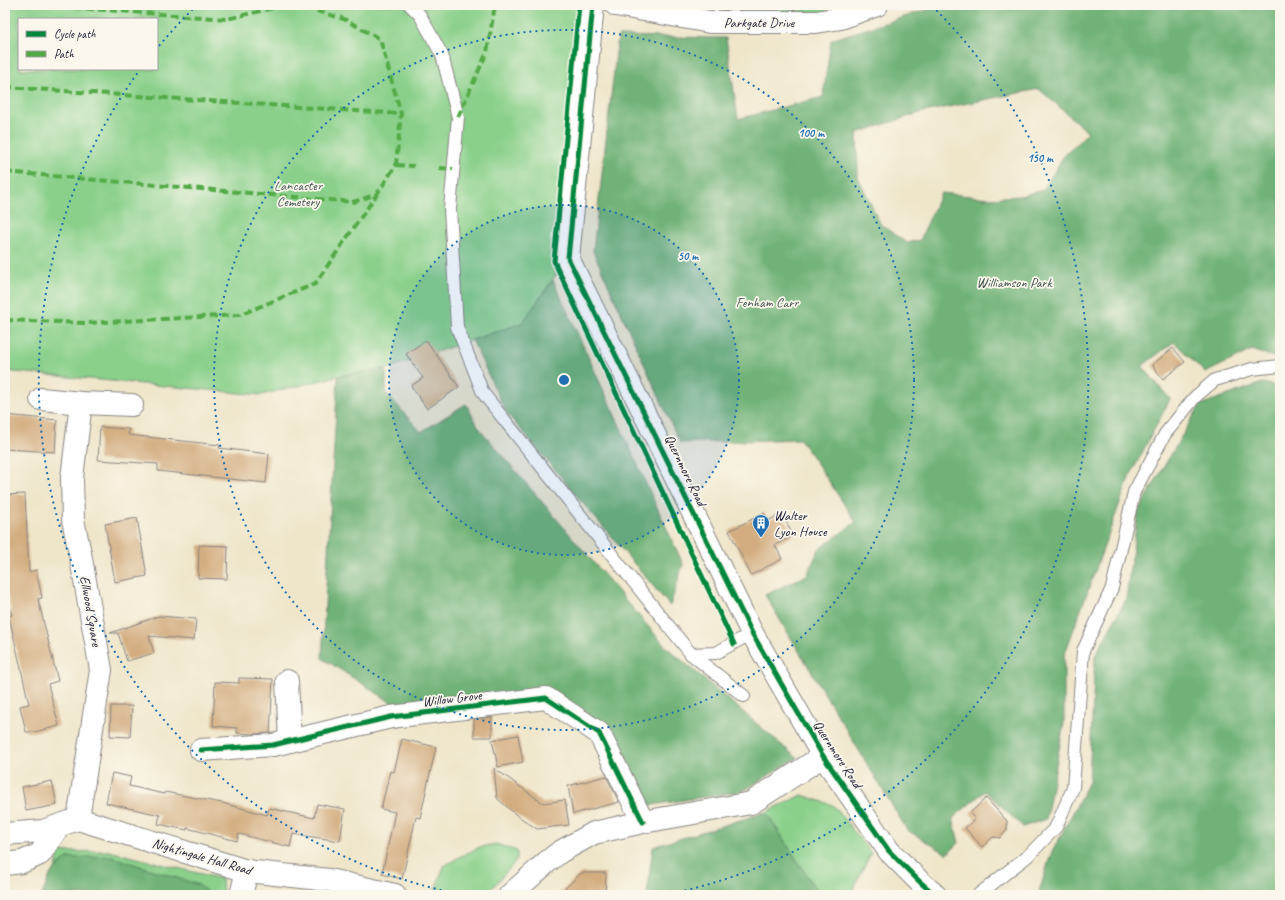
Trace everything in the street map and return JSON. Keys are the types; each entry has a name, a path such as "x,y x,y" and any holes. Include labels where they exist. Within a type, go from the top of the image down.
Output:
{"street":[{"name":"Quernmore Road","path":"593,5 568,258 752,633 823,756 889,851 935,895"},
{"name":"Parkgate Drive","path":"616,5 710,22 816,22 841,18 877,5"},
{"path":"41,399 81,403 132,405"},
{"name":"Ellwood Square","path":"68,823 101,670 73,520 72,478 81,403"},
{"path":"287,680 290,741"},
{"name":"Willow Grove","path":"201,750 273,745 391,717 546,698 599,733 642,822"},
{"path":"510,895 560,852 594,833 642,822 751,804 823,756"},
{"path":"5,834 43,831 68,823"},
{"path":"5,864 22,862 40,854 68,823"},
{"name":"Nightingale Hall Road","path":"68,823 247,871 329,880 395,895"},
{"path":"241,895 247,871"}],"lane":[{"path":"410,5 420,15 442,55 458,117 450,209 457,327 483,393 691,654 744,696"},
{"path":"978,895 1029,855 1056,827 1073,788 1083,651 1112,588 1134,492 1165,434 1195,397 1215,380 1252,369 1280,366"},
{"path":"691,654 716,653 752,633"}],"green space":[{"name":"Lancaster Cemetery","path":"5,5 593,5 568,258 522,323 386,369 338,376 261,395 5,371"},
{"path":"724,5 842,5 820,13 723,12"},
{"name":"Fenham Carr","path":"942,5 1280,5 1280,359 1252,350 1205,373 1174,342 1142,366 1170,399 1129,478 1064,656 1064,723 1046,819 1023,827 985,791 953,818 959,843 947,854 907,830 765,595 807,575 819,549 856,522 800,439 680,443 593,251 618,36 726,38 738,119 823,97 831,40","holes":["1039,89 1088,132 1064,156 1043,190 1020,196 989,198 941,193 920,240 907,243 881,225 858,177 857,133 923,112"]},
{"path":"553,280 683,564 670,606 506,412 472,340 522,323"},
{"path":"386,369 386,393 421,432 466,404 479,428 664,645 797,758 743,791 645,806 610,729 552,692 400,708 322,658 338,376"},
{"path":"1262,383 1280,387 1280,895 1038,895 1051,854 1089,782 1095,656 1126,599 1138,511 1200,405"},
{"path":"802,795 833,805 871,853 850,895 824,895 816,890 766,812"},
{"path":"766,812 816,890 809,895 670,895 647,893 653,847"},
{"path":"496,844 517,851 517,860 486,895 433,895 444,866 480,847"},
{"path":"109,851 222,879 223,895 51,895 59,852"},
{"path":"109,856 199,885 210,895 42,895 51,873 67,858"}],"building":[{"path":"426,340 459,387 427,409 411,386 423,378 406,354"},
{"path":"1173,348 1185,362 1163,379 1152,365"},
{"path":"5,415 57,420 55,452 5,449"},
{"path":"100,427 129,429 128,435 220,445 219,448 269,454 266,483 158,471 158,464 98,460"},
{"path":"25,494 29,572 36,570 42,598 38,599 58,681 48,684 59,726 34,732 26,732 20,706 29,704 9,616 12,615 5,585 5,495"},
{"name":"Walter Lyon House","path":"764,513 768,521 782,513 793,536 775,545 782,559 751,575 729,531"},
{"path":"137,518 147,576 115,582 105,524"},
{"path":"199,545 228,546 227,579 198,578"},
{"path":"159,616 196,619 194,640 149,636 154,653 127,661 118,633 110,633"},
{"path":"239,678 273,679 270,733 237,733 237,728 213,726 215,682 239,683"},
{"path":"111,706 132,706 130,737 110,736"},
{"path":"492,717 492,737 474,737 474,719"},
{"path":"518,735 523,762 498,767 492,740"},
{"path":"402,739 436,747 420,818 416,817 402,879 382,874 395,812 381,809 390,771 394,772"},
{"path":"494,768 543,803 565,800 569,825 537,829 515,814 497,798"},
{"path":"112,773 131,777 129,786 164,794 165,792 222,803 267,815 269,808 314,818 317,804 345,809 340,841 293,834 290,847 239,834 237,841 187,828 187,830 158,824 160,815 106,803"},
{"path":"606,776 619,802 573,814 568,786"},
{"path":"52,781 57,805 26,811 22,787"},
{"path":"986,798 1007,821 1007,830 1000,838 993,837 982,847 965,828 975,819 970,813"},
{"path":"581,873 606,873 605,895 558,895"}],"marked path":[{"path":"38,5 227,19 286,5"},
{"path":"5,172 353,202 377,194 396,165 401,114 380,39 344,19 310,9 306,5"},
{"path":"458,117 487,52 495,5"},
{"path":"5,87 401,114"},
{"path":"396,165 414,166"},
{"path":"439,168 453,169"},
{"path":"5,320 87,323 239,315 315,284 377,194"}],"cycle path":[{"path":"579,5 554,261 734,644"},
{"path":"593,5 568,258 752,633 823,756 889,851 935,895"},
{"path":"201,750 273,745 391,717 546,698 599,733 643,822"}],"place":[{"name":"Walter Lyon House","path":"761,538"}],"park label":[{"name":"Williamson Park","path":"1014,282"}]}
